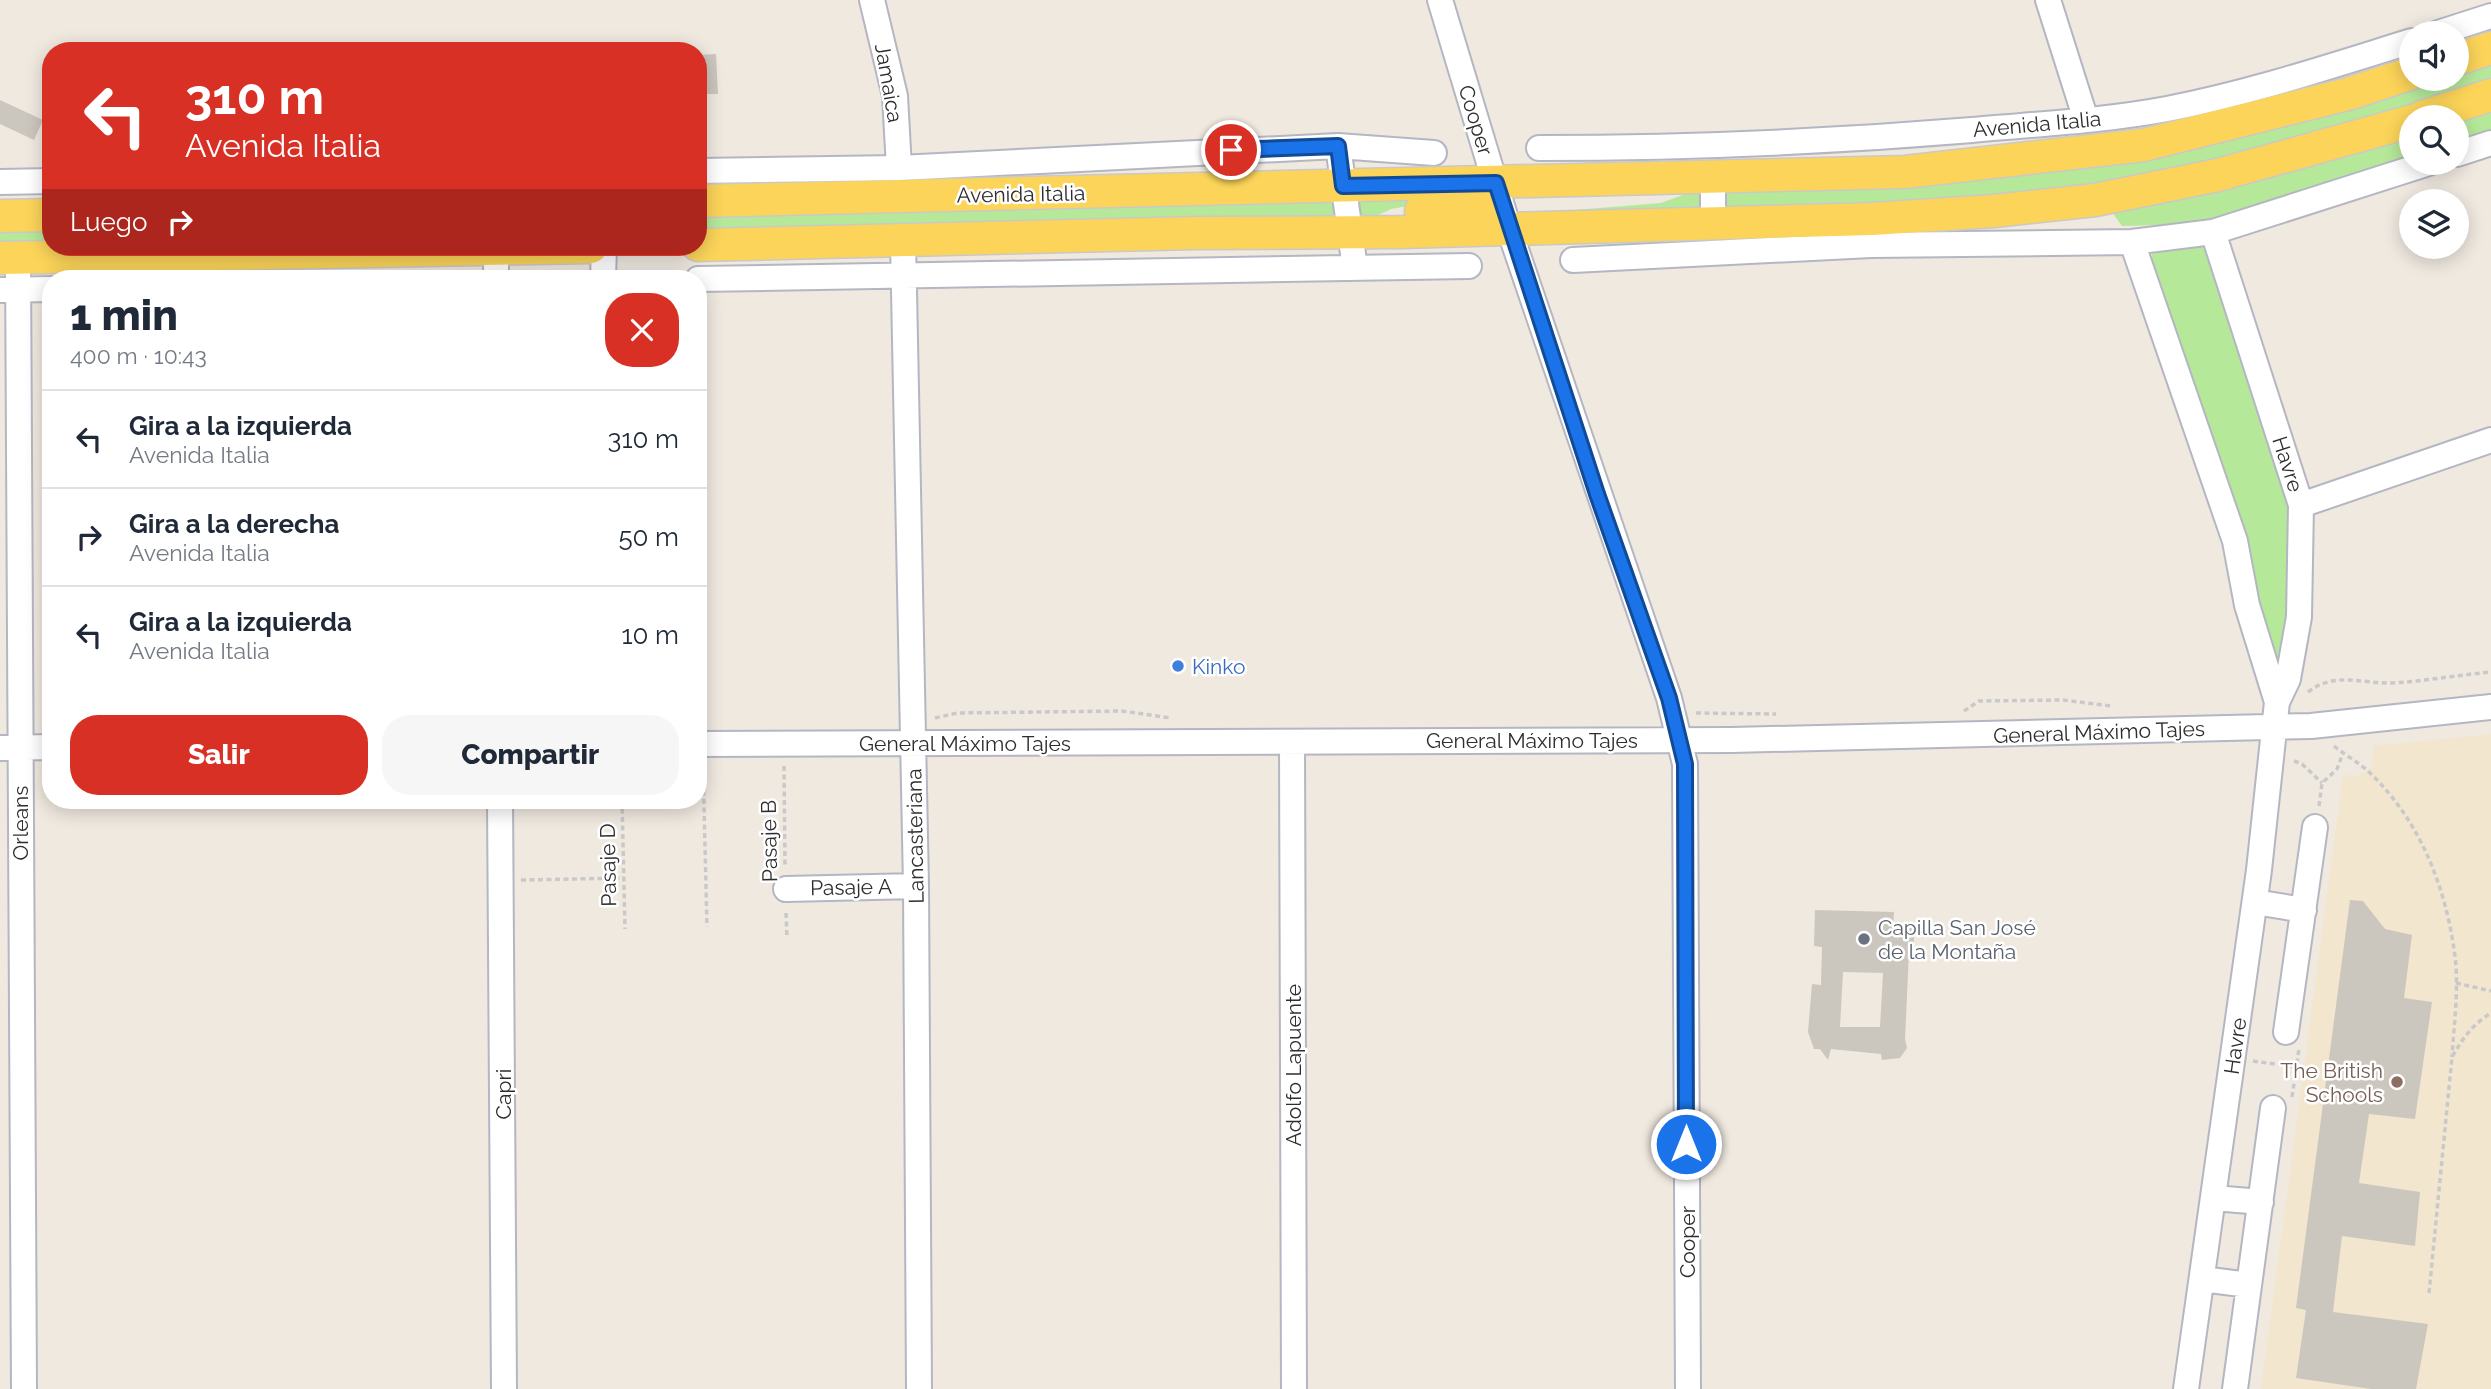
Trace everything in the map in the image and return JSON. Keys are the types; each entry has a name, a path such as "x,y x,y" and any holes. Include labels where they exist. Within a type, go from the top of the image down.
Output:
{"main road":[{"path":"2469,55 2491,48"},
{"name":"Avenida Italia","path":"707,201 1905,172 2090,153 2214,129 2399,77"},
{"path":"2460,105 2491,95"},
{"name":"Avenida Italia","path":"707,245 1264,231 1402,232 1713,222 1872,232 1944,228 2218,175 2399,125"},
{"path":"1509,229 1513,210 1522,203 1633,198 1700,178"},
{"path":"1350,231 1372,226 1402,213 1484,204 1492,195 1496,183"},
{"path":"0,216 42,215"},
{"path":"9,258 496,264 541,256"}],"street":[{"name":"Jamaica","path":"872,0 895,96 899,168"},
{"name":"Cooper","path":"1440,0 1509,229 1669,698 1685,764 1688,1389"},
{"path":"2048,0 2086,120"},
{"path":"2469,23 2491,16"},
{"name":"Avenida Italia","path":"1539,148 1652,148 1899,136 2086,120 2166,109 2278,81 2399,45"},
{"path":"2469,150 2491,143"},
{"name":"Avenida Italia","path":"707,171 899,168 1338,146 1434,153"},
{"path":"1338,146 1355,268"},
{"path":"1651,179 1652,148"},
{"name":"Avenida Italia","path":"1944,228 2132,242 2213,232 2399,173"},
{"path":"1700,178 1713,222"},
{"path":"0,182 42,181"},
{"path":"1652,223 1652,255"},
{"path":"1264,231 1267,270"},
{"path":"1402,232 1407,267"},
{"name":"Avenida Italia","path":"1573,260 1652,255 1872,232"},
{"name":"Havre","path":"2186,1389 2234,1058 2273,759 2285,709 2299,617 2301,505 2213,232"},
{"path":"1196,233 1200,271"},
{"name":"Lancasteriana","path":"903,241 914,742 919,1389"},
{"name":"Havre","path":"2132,242 2235,541 2247,605 2285,709"},
{"name":"Orleans","path":"9,258 10,748 24,1389"},
{"path":"707,279 1469,266"},
{"path":"9,290 42,289"},
{"path":"2301,505 2491,440"},
{"name":"General Máximo Tajes","path":"707,744 1679,739 2081,733 2285,709 2311,726 2491,707"},
{"name":"Adolfo Lapuente","path":"1292,742 1294,1389"},
{"path":"10,748 42,747"},
{"name":"Capri","path":"500,809 504,1389"},
{"path":"2286,1032 2315,827"},
{"name":"Pasaje A","path":"786,889 916,886"},
{"path":"2255,902 2304,910"},
{"path":"2235,1389 2273,1108"},
{"path":"2214,1198 2261,1202"},
{"path":"2202,1279 2249,1285"}],"path":[{"path":"2285,709 2318,685 2350,678 2390,683 2491,672"},
{"path":"2311,726 2367,770 2410,821 2433,865 2448,919 2456,983 2452,1058 2429,1293"},
{"name":"Pasaje B","path":"783,744 787,938"},
{"path":"2273,759 2302,764 2322,783 2337,769 2343,753"},
{"name":"Pasaje D","path":"622,809 625,929"},
{"path":"703,809 707,928"},
{"path":"502,881 624,878"},
{"path":"2456,983 2491,990"},
{"path":"2452,1058 2464,1036 2477,1022 2491,1013"},
{"path":"2273,1108 2290,1111 2301,1034 2286,1032"},
{"path":"2234,1058 2296,1067"}],"shaded area":[{"name":"The British Schools","path":"2491,734 2491,1389 2261,1389 2343,775 2359,776 2373,765 2373,746"}],"green space":[{"path":"2491,60 2491,80 2469,87 2469,67"},
{"path":"2399,90 2455,91 2157,176 1992,199 1726,210 1721,205 1723,195 1728,192 1933,184 2098,166"},
{"path":"2491,105 2491,135 2469,142 2469,113"},
{"path":"2399,134 2399,163 2247,207 2204,224 2122,226 2114,215 2114,209"},
{"path":"1688,193 1700,193 1703,197 1701,210 1525,214 1661,203"},
{"path":"1472,195 1391,209 1372,218 1362,217 1358,207 1362,199"},
{"path":"1333,200 1337,205 1332,217 707,232 707,212"},
{"path":"42,227 42,246 0,248 0,228"},
{"path":"2197,244 2208,252 2291,506 2290,618 2278,670 2150,262 2153,252"}],"building":[{"path":"707,54 716,54 718,94 707,94"},
{"path":"0,100 42,120 34,140 0,124"},
{"path":"2350,900 2363,901 2385,929 2412,935 2404,998 2432,1002 2415,1119 2369,1114 2359,1183 2420,1192 2415,1246 2342,1236 2333,1312 2428,1324 2416,1389 2371,1389 2296,1378 2306,1310 2296,1308"},
{"path":"1815,910 1894,912 1893,927 1914,928 1914,952 1909,952 1905,1039 1907,1048 1900,1058 1882,1060 1881,1054 1831,1049 1828,1060 1820,1049 1814,1049 1808,1032 1812,984 1821,985 1822,947 1814,946","holes":["1843,972 1883,973 1880,1027 1840,1027"]}],"place":[{"name":"Kinko","path":"1178,666"},
{"name":"Capilla San José de la Montaña","path":"1864,939"},
{"name":"The British Schools","path":"2397,1082"}],"route":[{"path":"1231,150 1338,146 1343,186 1496,183 1597,494 1669,698 1685,764 1686,1144"}]}
